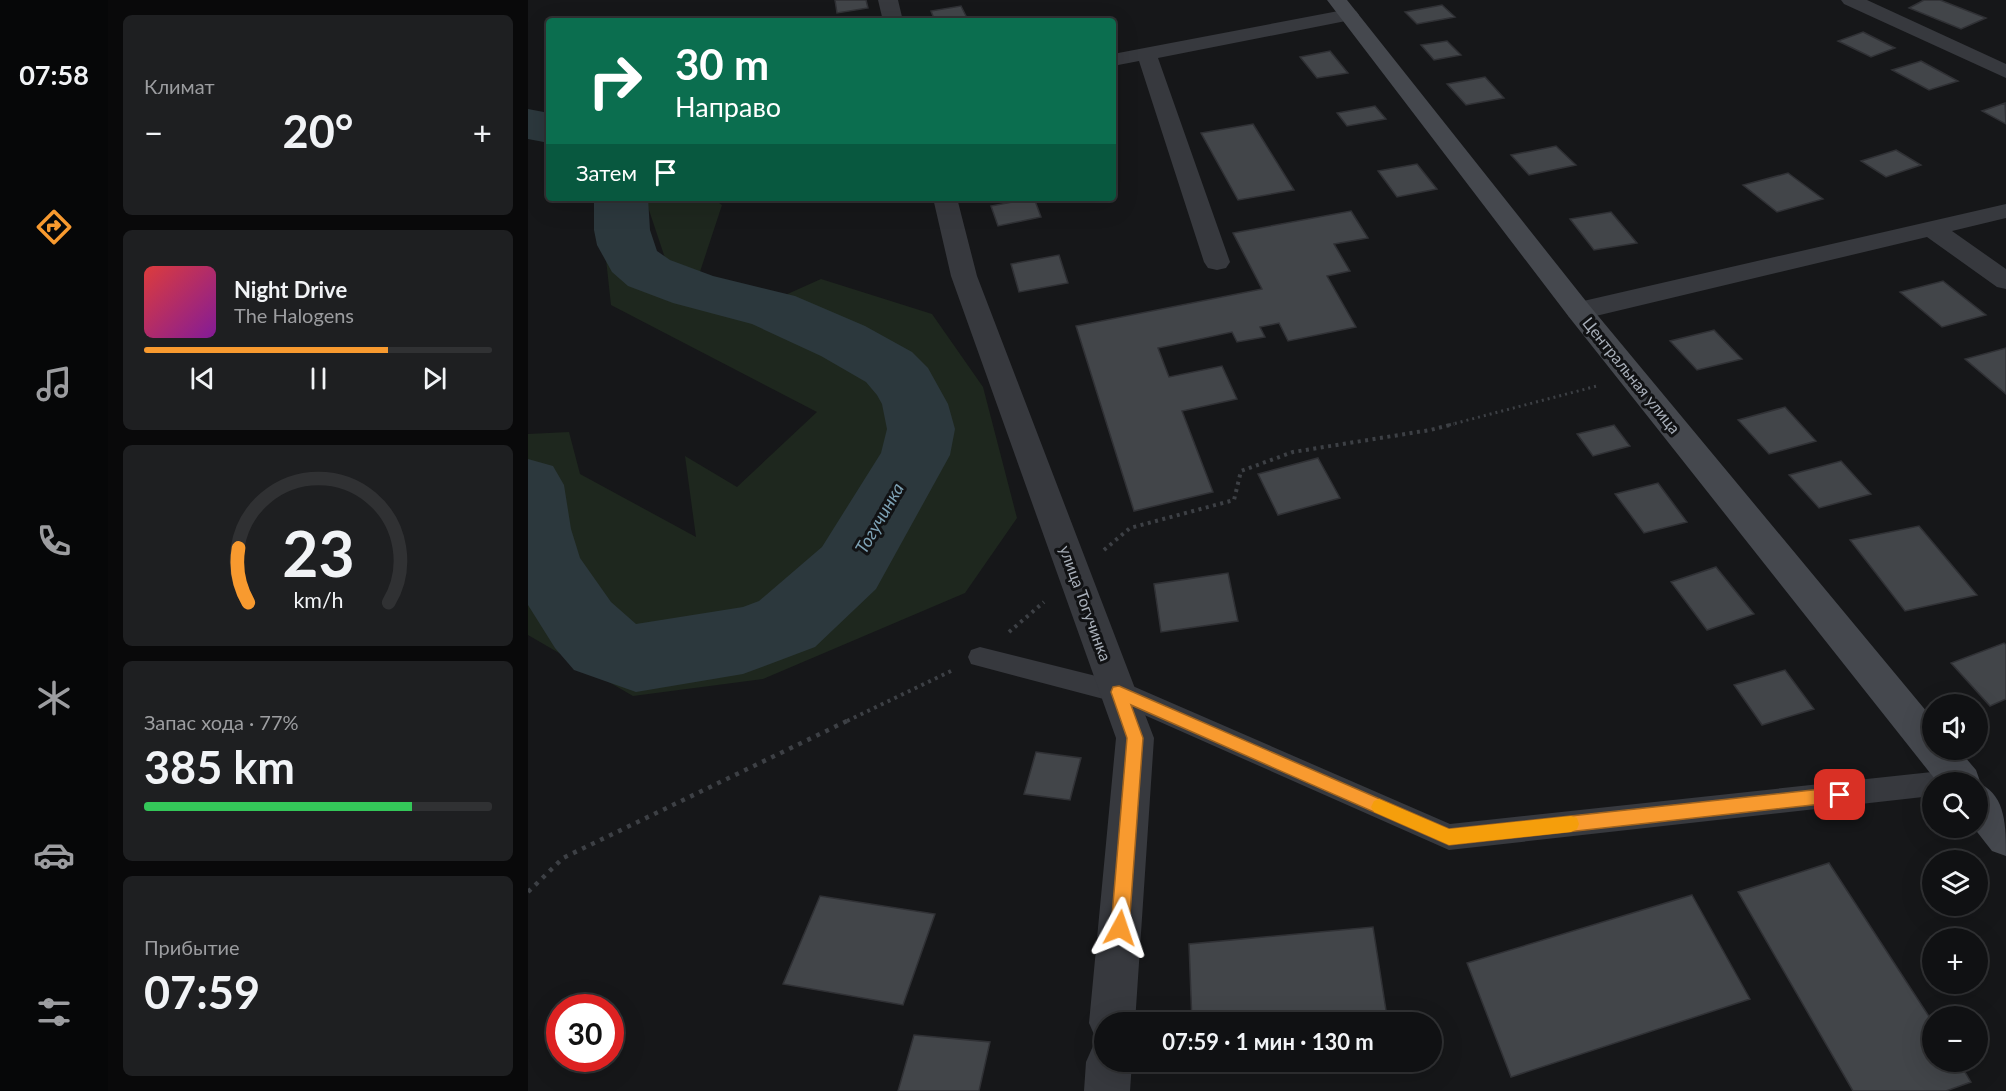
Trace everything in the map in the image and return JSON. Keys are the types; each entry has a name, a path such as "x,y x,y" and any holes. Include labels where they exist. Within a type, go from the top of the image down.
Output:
{"main road":[{"name":"Центральная улица","path":"1341,5 1579,311 1922,734"},
{"path":"1988,819 2006,837"}],"street":[{"path":"888,0 892,18"},
{"path":"1851,0 2006,72"},
{"path":"1116,59 1341,5"},
{"path":"1146,53 1217,262"},
{"name":"улица Тогучинка","path":"946,201 964,276 1135,738 1113,1012"},
{"path":"1579,311 2006,211"},
{"path":"1931,228 2006,281"},
{"path":"1107,1091 1108,1072"}],"lane":[{"path":"980,657 1119,692 1449,837 1922,790"}],"path":[{"path":"528,892 563,858 980,657 1130,528 1233,500 1241,471 1293,452 1430,430 1632,376"}],"shaded area":[{"path":"646,201 716,201 722,205 694,290 783,296 821,279 932,314 983,387 1017,518 965,593 763,679 633,696 528,635 528,434 569,432 580,474 696,537 685,456 737,487 817,412 611,305 605,250 656,288 667,264"}],"building":[{"path":"835,0 866,0 868,8 837,13"},
{"path":"1924,0 1940,0 1986,18 1961,29 1909,8"},
{"path":"1442,5 1455,17 1417,24 1405,12"},
{"path":"961,6 967,18 934,18 931,11"},
{"path":"1863,32 1895,48 1871,57 1838,41"},
{"path":"1447,41 1461,55 1434,60 1421,45"},
{"path":"1330,51 1348,73 1317,78 1300,57"},
{"path":"1921,61 1958,81 1929,90 1892,70"},
{"path":"1485,77 1504,98 1466,105 1447,84"},
{"path":"2005,103 2006,124 1982,111"},
{"path":"1375,106 1386,119 1347,126 1337,113"},
{"path":"1253,124 1294,190 1238,200 1201,133"},
{"path":"1556,146 1576,165 1529,175 1511,155"},
{"path":"1896,150 1921,165 1886,177 1861,161"},
{"path":"1417,164 1437,189 1397,197 1378,171"},
{"path":"1788,173 1823,199 1777,212 1743,185"},
{"path":"1018,201 1035,201 1041,217 998,226 991,206"},
{"path":"1351,211 1368,238 1334,244 1350,271 1327,276 1356,327 1288,341 1279,323 1260,327 1265,337 1237,342 1232,332 1158,348 1169,377 1222,366 1237,399 1182,411 1213,492 1134,511 1076,326 1262,289 1233,233"},
{"path":"1611,212 1637,243 1594,250 1570,219"},
{"path":"1059,255 1068,283 1019,292 1011,264"},
{"path":"1943,281 1986,315 1942,327 1900,292"},
{"path":"1714,330 1742,359 1697,370 1670,341"},
{"path":"2006,348 2006,394 1965,359"},
{"path":"1785,407 1816,441 1769,454 1738,420"},
{"path":"1614,425 1630,446 1593,456 1577,434"},
{"path":"1318,458 1340,498 1278,515 1258,474"},
{"path":"1841,461 1871,494 1819,508 1789,475"},
{"path":"1658,483 1687,522 1644,533 1615,494"},
{"path":"1919,526 1977,595 1905,611 1850,540"},
{"path":"1716,567 1754,614 1707,630 1671,582"},
{"path":"1228,573 1238,621 1161,632 1154,584"},
{"path":"2004,643 2006,645 2006,699 1990,706 1988,694 1979,694 1951,663"},
{"path":"1785,670 1814,709 1762,725 1734,685"},
{"path":"1036,752 1081,758 1070,800 1024,794"},
{"path":"1829,863 1922,1006 1922,1072 1965,1072 1971,1082 1946,1091 1853,1091 1738,892"},
{"path":"1692,895 1750,999 1511,1077 1467,963"},
{"path":"820,896 935,914 903,1005 783,984"},
{"path":"1373,927 1386,1012 1192,1012 1189,944"},
{"path":"914,1035 990,1042 979,1091 898,1091"}],"waterway":[{"name":"Тогучинка","path":"528,124 546,127"},
{"name":"Тогучинка","path":"528,485 534,529 541,555 552,578 583,625 603,646 636,658 743,640 787,624 849,568 915,455 921,429 915,404 905,384 889,367 843,341 773,310 694,290 649,273 633,260 626,245 622,230 621,201"}],"slow traffic":[{"path":"1379,807 1449,837 1571,824"}],"route":[{"path":"1120,928 1135,738 1119,692 1449,837 1840,795"}]}
